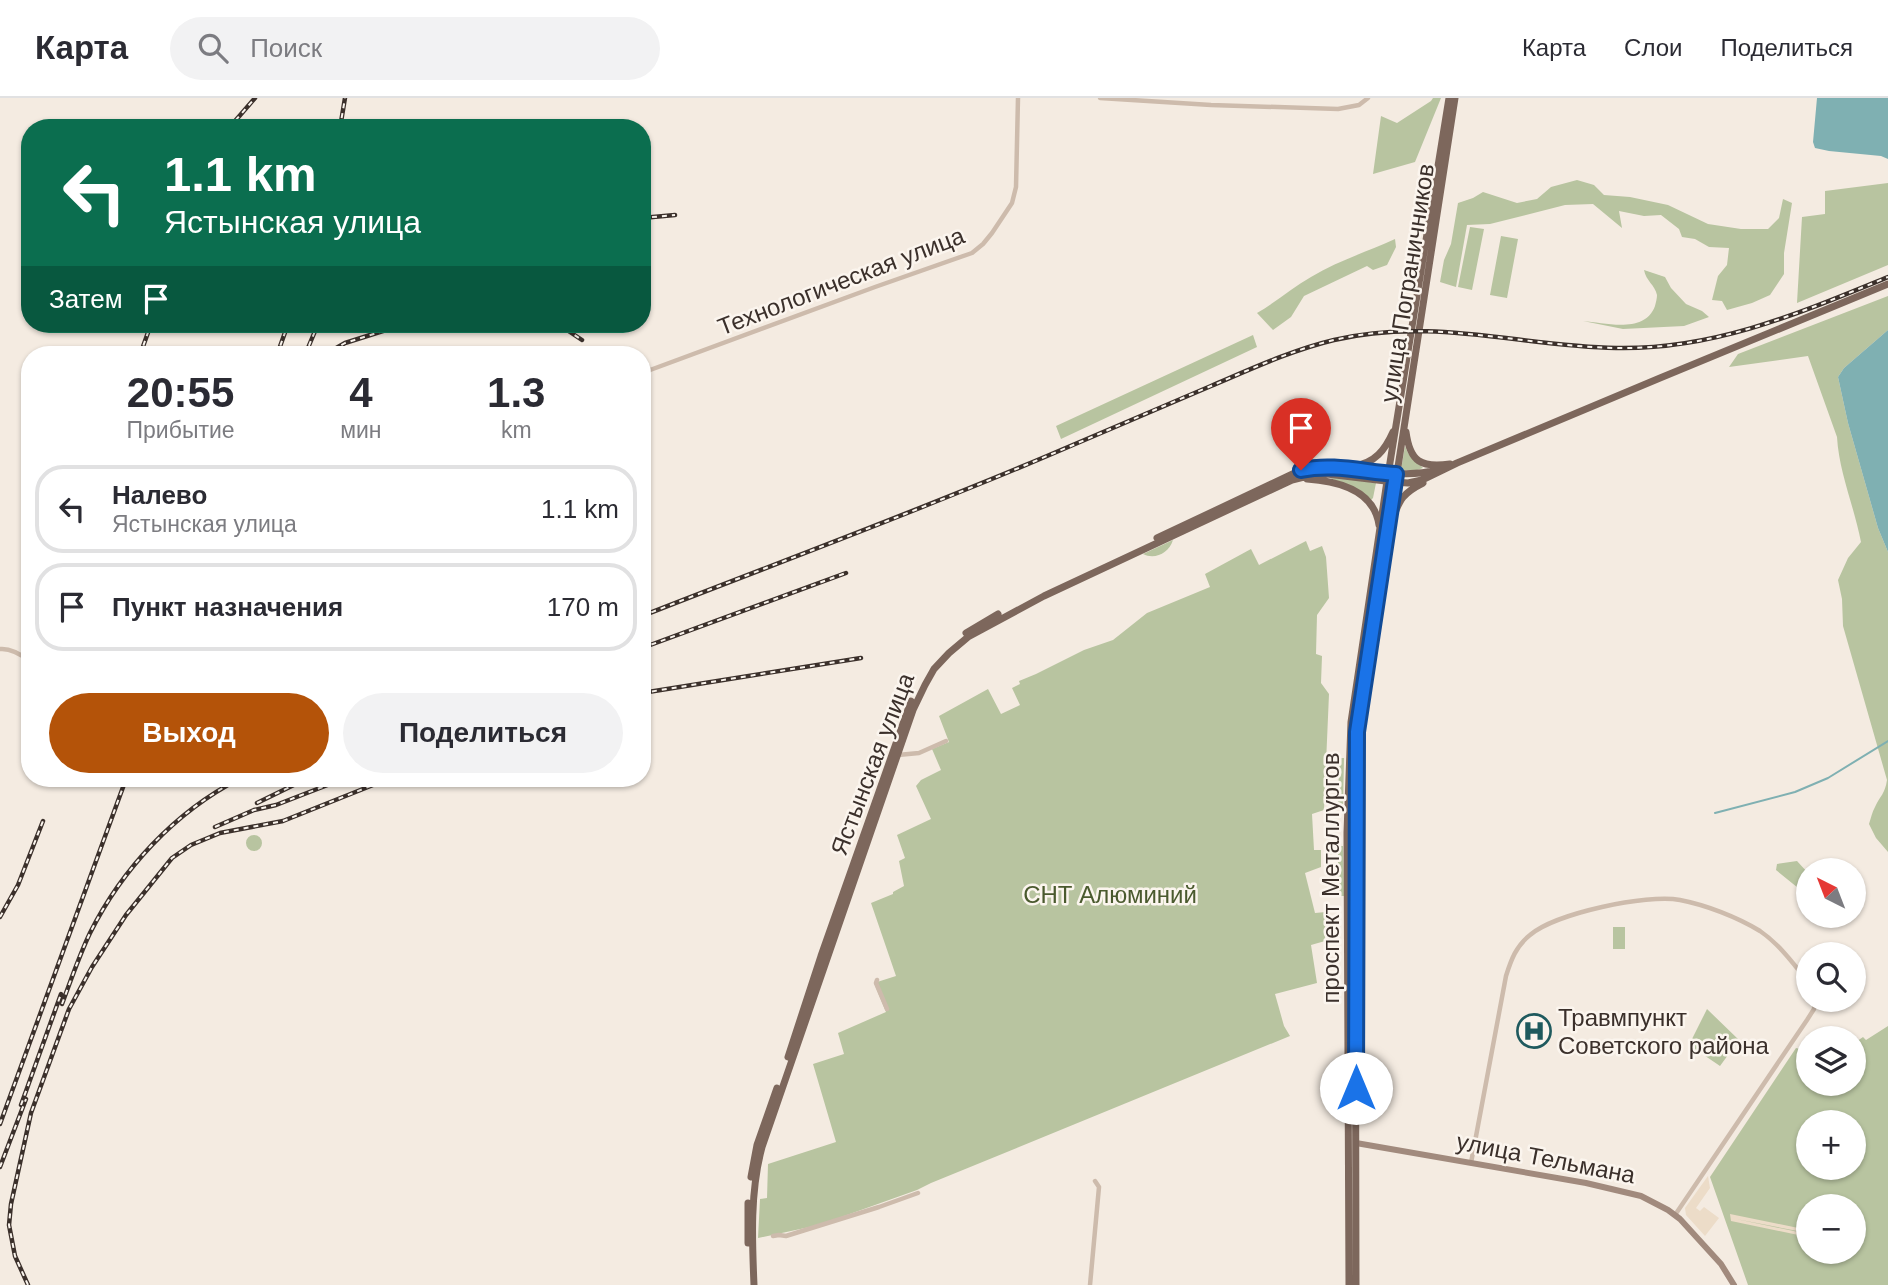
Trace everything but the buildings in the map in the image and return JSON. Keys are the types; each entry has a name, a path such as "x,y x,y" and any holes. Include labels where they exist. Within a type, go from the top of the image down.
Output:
{"main road":[{"name":"улица Пограничников","path":"1392,478 1414,347 1449,98"},
{"name":"улица Пограничников","path":"1418,311 1455,98"},
{"path":"1392,478 1419,474 1457,463 1888,284"},
{"path":"1401,422 1409,450 1423,464 1433,466 1457,463"},
{"path":"1340,467 1358,466 1376,458 1401,422"},
{"path":"1383,531 1405,493 1457,463"},
{"name":"Ястынская улица","path":"751,1285 748,1208 757,1145 907,712 931,666 970,630 1041,592 1287,475 1315,467 1340,467 1392,478"},
{"name":"Ястынская улица","path":"751,1285 753,1208 762,1147 897,755 919,695 931,673 948,653 968,637 1014,611 1292,480 1327,474 1392,478"},
{"name":"проспект Металлургов","path":"1349,1285 1357,732 1392,478"},
{"path":"1292,480 1327,480 1350,488 1367,501 1383,531"},
{"name":"проспект Металлургов","path":"1352,1143 1356,1285"},
{"name":"улица Тельмана","path":"1352,1143 1641,1196 1675,1215 1721,1264 1734,1285"}],"street":[{"name":"Технологическая улица","path":"651,370 978,249 1012,203 1016,187 1018,98"},
{"path":"1100,98 1338,109 1359,105 1368,98"},
{"path":"0,649 4,648 21,656"},
{"path":"897,755 919,753 946,741"},
{"path":"1471,1163 1511,958 1524,941 1543,926 1572,915 1614,905 1658,899 1680,900 1705,907 1760,932 1796,967"},
{"path":"877,980 887,1009"},
{"path":"1675,1215 1812,1012"},
{"path":"1090,1285 1099,1187 1095,1181"},
{"path":"773,1236 786,1236 918,1193"}],"green space":[{"path":"1433,98 1441,98 1415,162 1373,174 1381,116 1397,123"},
{"path":"1577,180 1594,185 1604,195 1668,205 1708,224 1741,229 1768,229 1779,218 1783,199 1792,203 1784,253 1784,274 1770,295 1727,310 1722,301 1712,300 1718,276 1727,265 1729,248 1709,247 1695,239 1682,237 1679,229 1661,215 1644,216 1619,211 1622,228 1593,204 1565,205 1490,224 1467,225 1456,287 1440,282 1444,260 1451,244 1458,203 1483,192 1517,203 1537,199 1551,187"},
{"path":"1888,183 1888,265 1797,303 1802,217 1825,214 1825,191"},
{"path":"1470,227 1484,229 1472,290 1458,287"},
{"path":"1501,236 1518,239 1507,298 1490,295"},
{"path":"1395,239 1396,247 1387,265 1373,270 1367,266 1304,296 1291,317 1273,330 1257,313 1321,271"},
{"path":"1644,270 1665,277 1686,304 1709,317 1684,326 1623,329 1583,321 1624,325 1634,324 1650,315 1657,295"},
{"path":"1888,296 1888,330 1844,368 1838,377 1848,423 1878,528 1888,552 1888,852 1869,824 1887,780 1843,626 1838,580 1848,558 1861,542 1837,437 1808,356 1729,367 1738,354"},
{"path":"1253,335 1257,347 1061,439 1056,426"},
{"path":"1405,446 1408,453 1423,468 1401,470"},
{"path":"1330,478 1376,483 1373,498 1370,501 1352,487"},
{"path":"1173,540 1161,554 1143,554"},
{"name":"СНТ Алюминий","path":"1306,541 1310,551 1322,546 1326,557 1329,598 1317,615 1316,654 1322,656 1321,683 1329,694 1324,810 1312,814 1314,850 1321,850 1321,867 1305,873 1315,913 1326,912 1325,941 1311,945 1317,983 1275,994 1284,1026 1290,1036 917,1190 819,1225 758,1238 760,1199 767,1198 768,1164 836,1142 813,1064 844,1054 838,1033 886,1012 874,983 896,976 871,903 904,886 899,861 905,858 897,835 931,819 916,786 921,780 941,770 932,749 949,742 939,716 988,689 1001,714 1020,705 1012,688 1020,684 1019,681 1084,650 1113,640 1147,613 1210,587 1205,574 1251,549 1259,565"},
{"path":"1339,758 1344,758 1343,809 1338,809"},
{"path":"254,835 262,843 254,851 246,843"},
{"path":"1338,846 1343,846 1344,896 1338,896"},
{"path":"1796,861 1796,886 1776,870 1777,864"},
{"path":"1613,927 1625,927 1625,949 1613,949"},
{"path":"1707,1009 1739,1040 1720,1066 1689,1045"},
{"path":"1888,1026 1888,1285 1748,1285 1710,1177 1796,1048 1796,1096 1866,1096 1866,1040"}],"shaded area":[{"path":"1708,1176 1710,1188 1696,1208 1700,1211 1704,1207 1719,1218 1705,1236 1686,1215 1685,1208"},
{"path":"1730,1214 1796,1228 1796,1231 1736,1219 1796,1232 1796,1235 1731,1221"}],"water":[{"path":"1817,98 1888,98 1888,159 1815,148 1813,142"},
{"path":"1888,330 1888,552 1878,528 1848,423 1838,377 1844,368"}],"waterway":[{"path":"1715,813 1795,792 1828,778 1888,741"}],"railway":[{"path":"237,119 255,98"},
{"path":"342,119 345,98"},
{"path":"651,217 675,215"},
{"path":"651,613 946,498 1287,354 1318,344 1370,334 1405,331 1616,348 1687,343 1756,327 1888,277"},
{"path":"143,346 148,333"},
{"path":"280,346 285,333"},
{"path":"309,346 314,333"},
{"path":"340,346 377,333"},
{"path":"572,333 582,340"},
{"path":"651,645 846,573"},
{"path":"651,692 861,658"},
{"path":"0,1124 123,787"},
{"path":"62,1004 90,933 103,909 134,865 172,825 225,787"},
{"path":"257,803 290,787"},
{"path":"215,827 254,810 276,805 322,787"},
{"path":"28,1285 15,1256 9,1225 31,1113 69,1009 92,967 126,915 172,858 191,845 220,833 283,821 368,787"},
{"path":"0,917 18,885 43,821"},
{"path":"21,1105 61,994"},
{"path":"0,1167 26,1099"}],"place":[{"name":"Травмпункт Советского района","path":"1534,1031"}],"route":[{"path":"1301,470 1340,467 1396,474 1357,732 1356,1088"}]}
